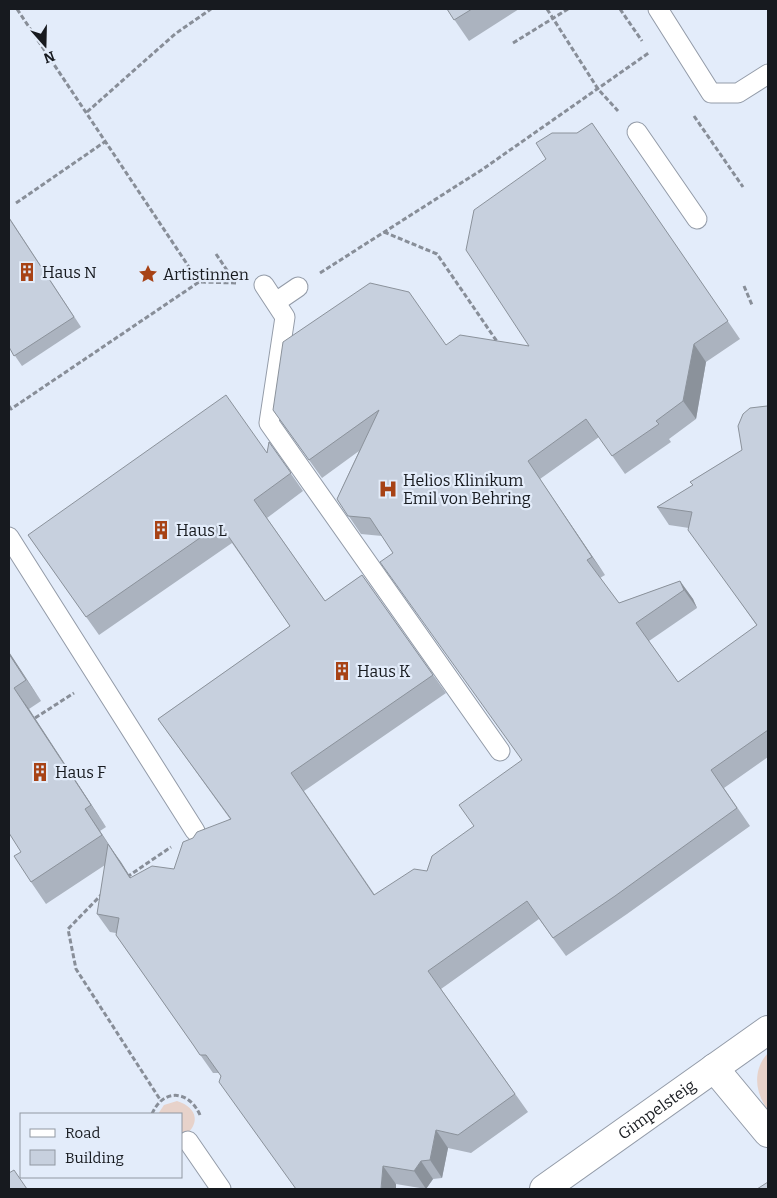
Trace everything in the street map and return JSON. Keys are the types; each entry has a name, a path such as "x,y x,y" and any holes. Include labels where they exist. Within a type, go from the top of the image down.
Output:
{"street":[{"name":"Gimpelsteig","path":"544,1189 768,1030"},
{"path":"714,1068 768,1133"}],"lane":[{"path":"658,9 711,93 738,93 768,74"},
{"path":"637,132 698,219"},
{"path":"264,285 285,317 269,424 500,752"},
{"path":"276,302 298,287"},
{"path":"9,537 195,831"},
{"path":"188,1140 220,1189"}],"path":[{"path":"17,9 199,282"},
{"path":"87,112 174,34 212,9"},
{"path":"547,9 598,89"},
{"path":"513,43 568,9"},
{"path":"298,287 483,169 650,52"},
{"path":"16,203 106,141"},
{"path":"384,232 438,254 501,346"},
{"path":"216,254 235,283"},
{"path":"9,406 10,409 199,282 264,285"},
{"path":"744,286 752,305"},
{"path":"35,718 98,678"},
{"path":"123,879 195,831"},
{"path":"108,890 100,895 68,929 76,969 161,1101"},
{"path":"153,1113 161,1101 177,1095 188,1098 196,1106"}],"shaded area":[{"path":"768,1053 768,1110 760,1096 757,1082 759,1067"},
{"path":"177,1101 190,1108 193,1113 195,1118 192,1128 182,1137 182,1113 159,1113 164,1105"}],"building":[{"path":"447,9 472,9 454,20"},
{"path":"592,123 728,321 694,344 683,401 656,421 659,424 612,456 586,419 528,461 592,557 587,560 619,603 680,581 684,590 636,623 678,682 757,625 688,530 692,512 657,507 693,485 690,482 742,450 738,426 743,414 750,408 768,407 768,730 711,770 737,808 615,896 553,938 527,901 428,971 515,1094 458,1135 436,1130 430,1160 421,1161 414,1171 383,1166 381,1189 296,1189 219,1082 221,1076 206,1055 200,1055 116,935 119,918 97,914 108,844 130,878 152,866 174,869 183,842 193,838 197,832 231,819 158,719 290,626 220,524 86,617 28,535 226,395 267,453 269,442 291,473 254,500 325,601 362,575 433,675 291,773 374,895 414,869 427,871 432,856 474,826 459,805 522,760 380,562 393,553 370,518 348,516 337,499 379,410 309,460 273,410 283,342 370,283 409,292 446,345 460,335 529,346 466,250 474,210 546,159 536,143 552,133 577,133"},
{"name":"Haus N","path":"9,218 74,317 14,356 9,347"},
{"name":"Haus F","path":"9,654 26,680 14,688 91,805 85,809 102,835 31,882 14,856 21,852 9,833"},
{"path":"14,1170 27,1189 9,1189 9,1173"},
{"path":"768,1182 768,1189 757,1189"}],"place":[{"name":"Haus N","path":"27,272"},
{"name":"Artistinnen","path":"148,274"},
{"name":"Helios Klinikum Emil von Behring","path":"388,489"},
{"name":"Haus L","path":"161,530"},
{"name":"Haus K","path":"342,671"},
{"name":"Haus F","path":"40,772"}]}
